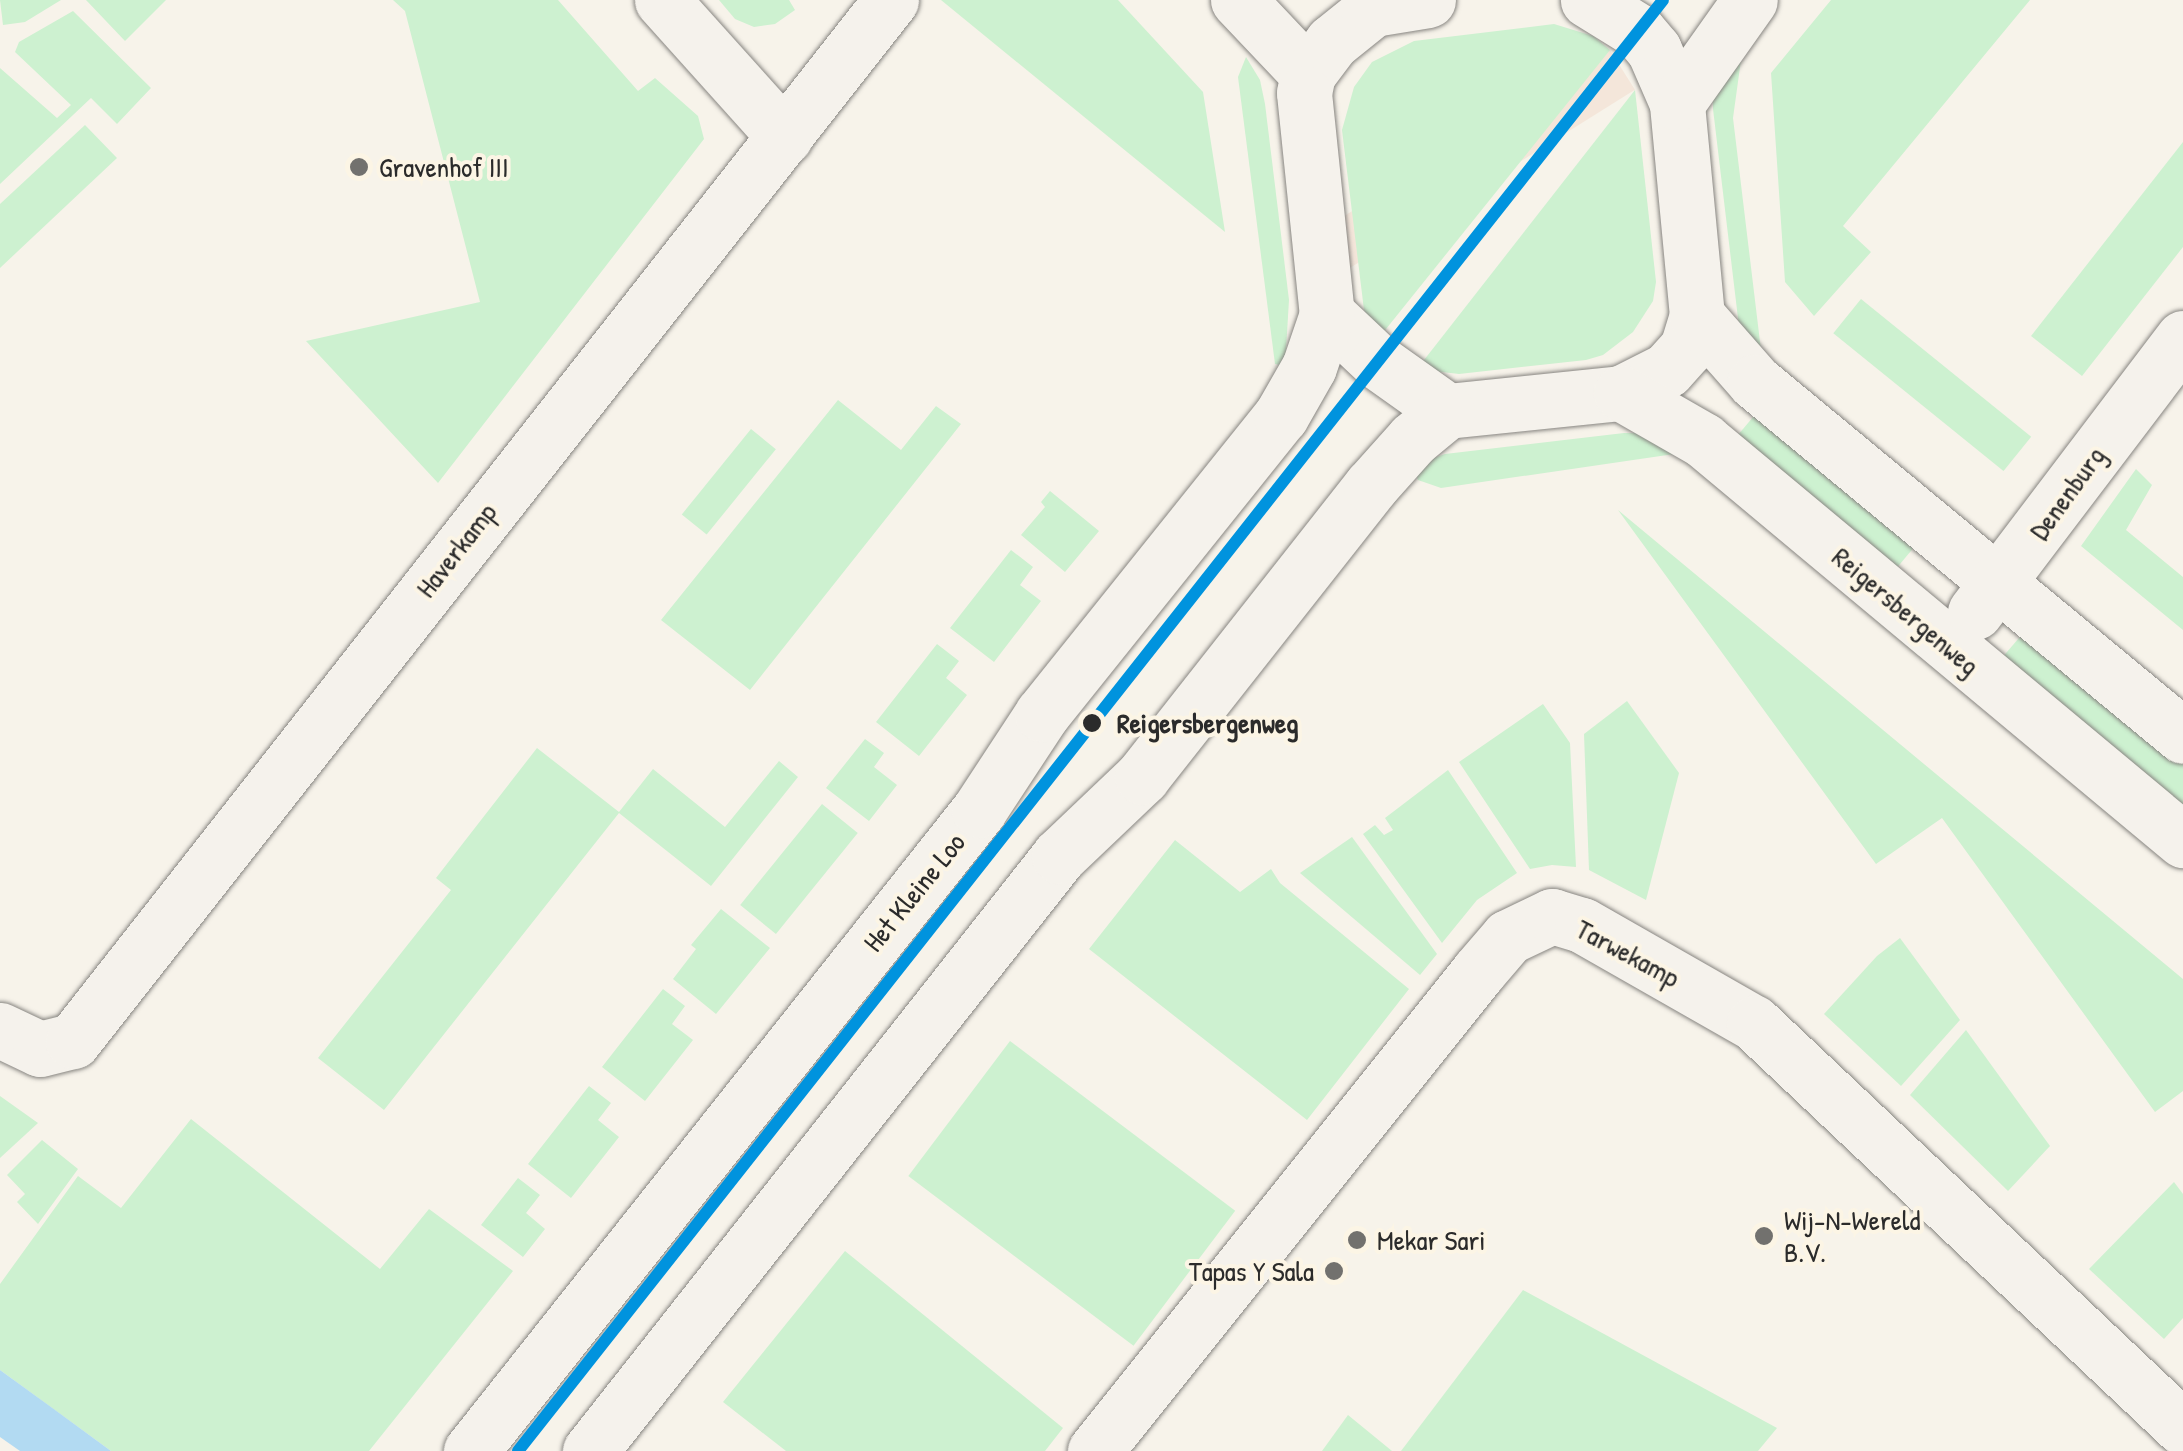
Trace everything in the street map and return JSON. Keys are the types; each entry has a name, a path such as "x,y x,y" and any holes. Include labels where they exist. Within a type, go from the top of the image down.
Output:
{"street":[{"path":"662,0 785,136"},
{"name":"Haverkamp","path":"0,1030 40,1048 73,1041 891,0"},
{"path":"1238,0 1308,74"},
{"path":"1428,0 1368,4 1308,74 1304,93 1327,314 1378,362 1447,411"},
{"path":"1677,103 1750,0"},
{"path":"590,1451 1059,856 1142,777 1371,486 1413,439 1447,411 1621,393 1666,370 1687,348 1697,316 1677,103 1654,50 1638,31 1598,2"},
{"name":"Het Kleine Loo","path":"489,1445 980,810 1042,714 1281,416 1309,366 1327,314"},
{"path":"1697,316 1755,382 1996,586 2183,736"},
{"name":"Denenburg","path":"1948,646 2183,338"},
{"name":"Reigersbergenweg","path":"1621,393 1704,440 2183,840"},
{"name":"Tarwekamp","path":"1094,1451 1401,1073 1478,972 1508,937 1552,916 1582,926 1754,1023 2183,1428"}],"shaded area":[{"path":"1610,50 1635,90 1320,286 1295,247"}],"green space":[{"path":"0,0 61,0 25,22 3,25"},
{"path":"86,0 166,0 125,41"},
{"path":"393,0 558,0 638,91 655,78 698,116 704,139 438,483 306,341 480,302 405,11"},
{"path":"719,0 789,0 795,10 775,24 754,27 735,19"},
{"path":"941,0 1118,0 1203,92 1225,232"},
{"path":"1831,0 2030,0 1843,226 1871,252 1814,316 1785,282 1771,73"},
{"path":"73,11 151,88 117,124 91,98 0,184 0,68 57,118 71,105 15,52 19,42"},
{"path":"1554,24 1593,36 1610,50 1378,339 1364,310 1342,130 1354,87 1372,62 1414,41"},
{"path":"1246,57 1260,80 1265,104 1289,300 1285,366 1275,364 1238,77"},
{"path":"1741,60 1733,118 1761,350 1740,335 1713,109 1713,95"},
{"path":"1635,90 1656,282 1653,301 1633,332 1603,355 1586,360 1459,374 1417,369"},
{"path":"85,125 117,158 0,268 0,204"},
{"path":"2183,142 2183,247 2082,376 2031,336"},
{"path":"1861,299 2031,437 2004,471 1833,333"},
{"path":"838,400 901,450 936,406 961,424 750,690 661,620"},
{"path":"1759,410 1918,543 1894,571 1735,438"},
{"path":"751,429 776,449 707,535 682,514"},
{"path":"1651,433 1681,453 1441,488 1418,480 1411,466 1445,454"},
{"path":"2136,469 2152,485 2126,530 2183,577 2183,630 2081,546"},
{"path":"1050,491 1099,531 1065,572 1021,535 1045,507 1041,502"},
{"path":"1618,510 2183,979 2183,1091 2155,1112 1942,818 1876,864"},
{"path":"1011,550 1033,567 1020,585 1041,601 994,662 950,628"},
{"path":"2025,631 2183,763 2183,812 2000,660"},
{"path":"937,644 959,661 946,678 967,695 919,756 876,722"},
{"path":"1627,701 1679,773 1646,900 1589,870 1584,734"},
{"path":"1543,704 1570,743 1576,867 1552,865 1530,869 1459,762"},
{"path":"865,739 884,753 874,767 897,785 869,821 826,788"},
{"path":"537,748 619,812 653,769 725,827 779,761 798,777 711,886 619,813 384,1110 318,1058 451,890 436,878"},
{"path":"1448,770 1517,873 1477,900 1442,943 1363,834 1375,825 1384,835 1393,830 1385,818"},
{"path":"822,804 858,833 776,934 740,905"},
{"path":"1352,837 1437,954 1420,975 1300,873"},
{"path":"1175,840 1240,892 1271,869 1280,883 1409,989 1307,1120 1089,949"},
{"path":"721,909 770,948 716,1014 673,979 696,949 691,945"},
{"path":"1900,938 1960,1020 1901,1086 1824,1014 1877,956"},
{"path":"663,989 685,1006 672,1024 693,1040 645,1101 602,1067"},
{"path":"1966,1030 2050,1146 2008,1191 1910,1095"},
{"path":"1010,1041 1235,1211 1134,1346 908,1176"},
{"path":"589,1086 611,1103 598,1120 619,1137 571,1198 528,1164"},
{"path":"0,1096 38,1123 0,1158"},
{"path":"191,1119 380,1269 429,1209 513,1271 369,1451 111,1451 0,1370 0,1284 78,1176 121,1208"},
{"path":"42,1140 78,1169 38,1224 17,1202 25,1194 7,1175"},
{"path":"518,1178 540,1195 526,1213 545,1229 523,1257 481,1225"},
{"path":"2174,1182 2183,1194 2183,1318 2164,1339 2089,1269"},
{"path":"845,1251 1063,1428 1045,1451 786,1451 723,1402"},
{"path":"1523,1290 1777,1428 1758,1451 1401,1451"},
{"path":"1348,1415 1392,1451 1322,1451"}],"water":[{"path":"0,1370 111,1451 20,1451 0,1437"}],"transit line":[{"path":"518,1451 1663,0"}],"place":[{"name":"Gravenhof III","path":"359,167"},
{"name":"Reigersbergenweg","path":"1092,723"},
{"name":"Wij-N-Wereld B.V.","path":"1764,1236"},
{"name":"Mekar Sari","path":"1357,1240"},
{"name":"Tapas Y Sala","path":"1334,1271"}]}
